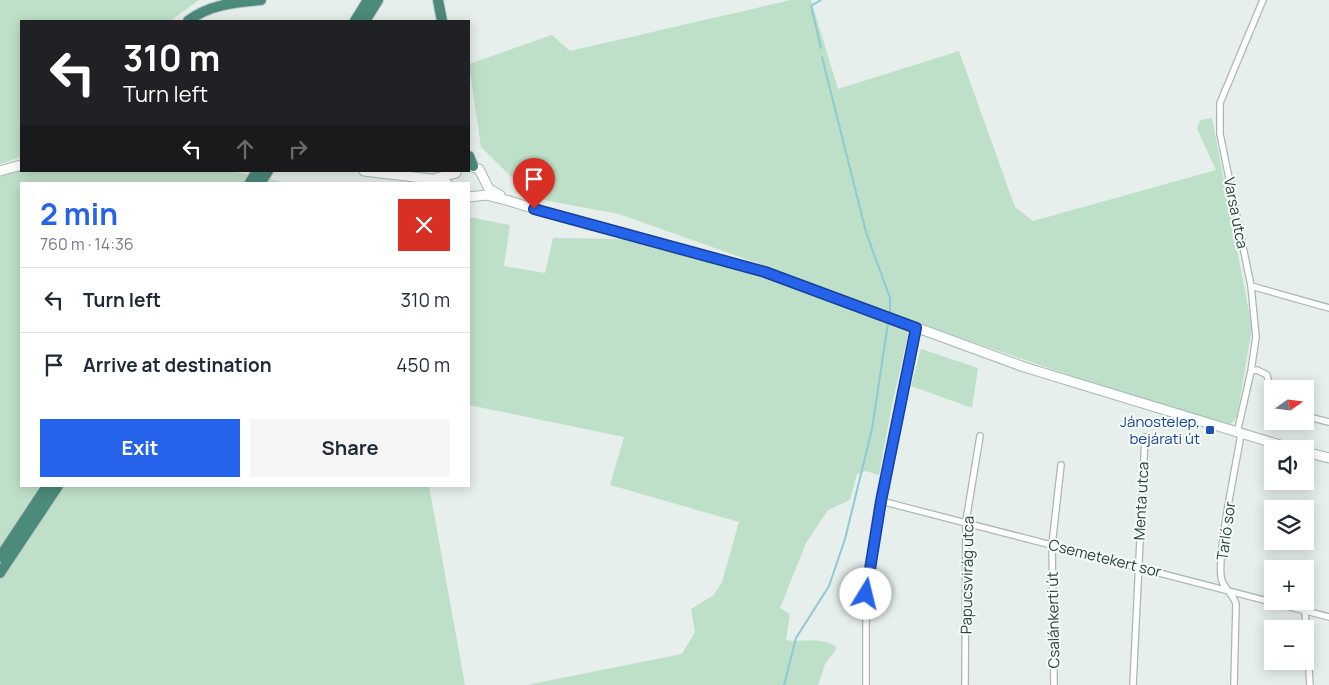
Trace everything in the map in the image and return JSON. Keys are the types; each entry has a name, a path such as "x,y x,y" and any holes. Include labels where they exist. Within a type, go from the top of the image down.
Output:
{"highway":[{"path":"190,20 227,4 261,0"},
{"path":"355,20 368,0"},
{"path":"366,20 378,0"},
{"path":"438,0 442,20"},
{"path":"0,557 46,487"},
{"path":"0,573 57,487"}],"main road":[{"path":"0,171 20,165"},
{"path":"471,166 483,174 489,189 506,200"},
{"path":"372,172 431,179 441,182"},
{"path":"431,179 457,172"},
{"path":"472,196 482,190 485,180"},
{"path":"472,196 506,200 765,272 916,328 1080,385 1264,441"},
{"path":"1314,454 1329,458"}],"street":[{"name":"Varsa utca","path":"1239,434 1256,337 1251,286 1220,134 1219,117 1220,103 1263,0"},
{"path":"1251,286 1329,308"},
{"path":"866,685 866,594 881,501 916,328"},
{"path":"1251,371 1257,370 1267,375 1268,380"},
{"path":"1314,418 1329,422"},
{"name":"Tarló sor","path":"1234,685 1236,604 1222,581 1221,570 1239,434"},
{"name":"Papucsvirág utca","path":"965,685 966,521 980,436"},
{"name":"Menta utca","path":"1133,685 1145,437"},
{"name":"Csalánkerti út","path":"1054,685 1052,545 1060,465"},
{"name":"Csemetekert sor","path":"881,501 966,521 1329,617"},
{"path":"1305,611 1310,685"}],"green space":[{"path":"0,0 199,0 171,20 20,20 20,157 0,164"},
{"path":"791,0 811,0 838,89 959,51 1015,207 1033,221 1216,170 1197,129 1200,120 1212,118 1252,328 1237,416 1231,424 1153,403 930,328 788,274 619,214 533,198 481,147 470,64 552,35 570,51"},
{"path":"20,169 20,172 236,172 283,182 20,182 20,487 429,487 465,685 0,685 0,175"},
{"path":"470,217 510,225 504,266 545,273 553,238 629,239 763,277 909,331 892,405 879,475 866,471 857,474 850,500 828,510 806,543 780,608 790,614 786,640 826,642 837,648 825,664 818,685 527,685 682,654 695,632 691,609 714,595 722,582 739,522 610,485 624,437 470,405"},
{"path":"921,349 978,368 972,408 911,386"}],"waterway":[{"path":"821,0 811,6 821,48"},
{"path":"822,57 866,232 890,298 890,313"},
{"path":"784,685 796,638 829,586 845,539 872,429 888,323"}],"place":[{"name":"Jánostelep, bejárati út","path":"1210,430"}],"route":[{"path":"534,209 765,272 916,328 881,501 866,594"}]}
